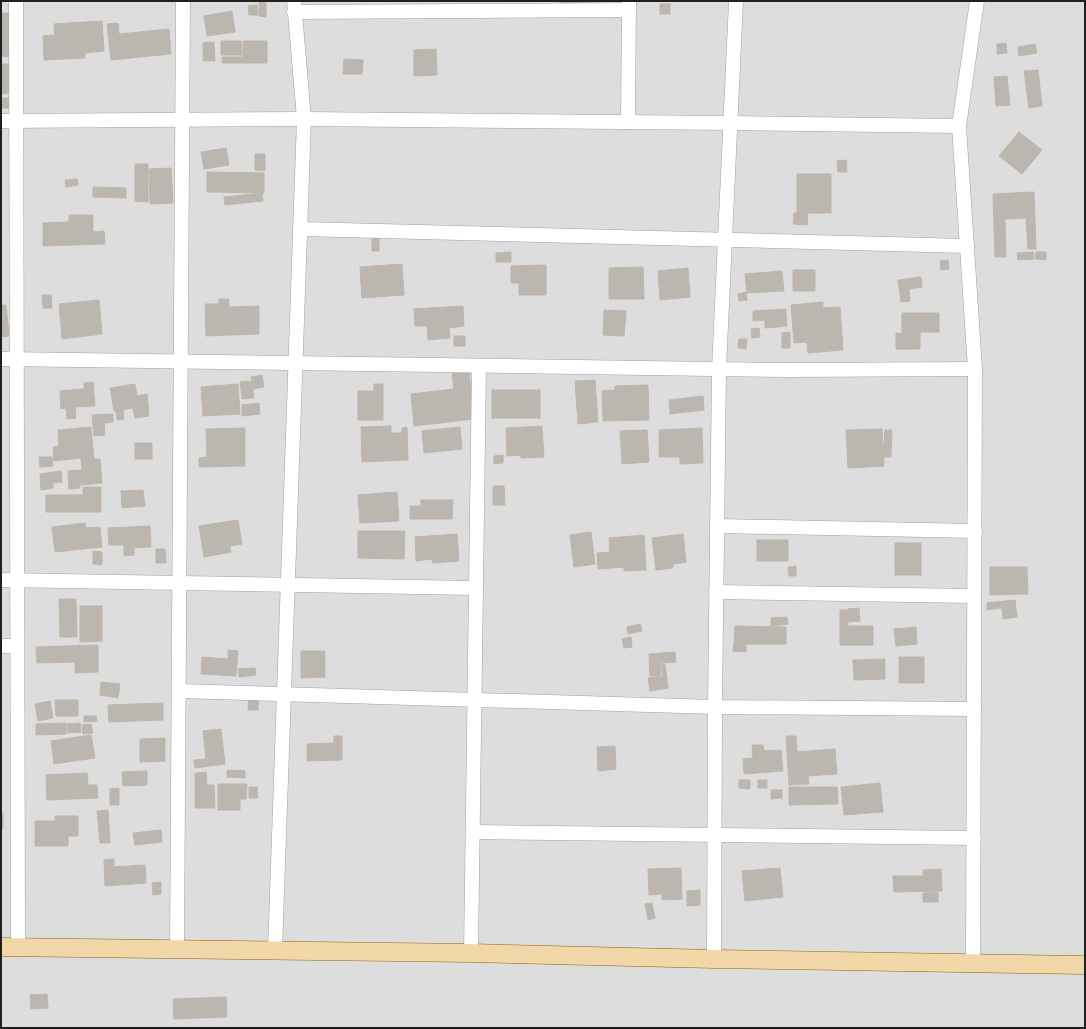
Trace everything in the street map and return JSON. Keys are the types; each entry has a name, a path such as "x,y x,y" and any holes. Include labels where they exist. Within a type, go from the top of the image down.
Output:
{"main road":[{"path":"9,948 471,953 714,960 1085,965"}],"street":[{"path":"9,948 17,646 16,1"},
{"path":"178,950 183,1"},
{"path":"714,960 719,369 736,1"},
{"path":"973,963 975,368 959,126 977,1"},
{"path":"275,951 304,119 294,6 629,5 628,122"},
{"path":"1,121 304,119 959,126"},
{"path":"300,228 967,246"},
{"path":"1,359 788,370 975,368"},
{"path":"471,953 479,366"},
{"path":"717,526 974,530"},
{"path":"1,580 476,588"},
{"path":"716,592 974,596"},
{"path":"1,646 17,646"},
{"path":"179,690 715,707 974,709"},
{"path":"472,832 974,838"}],"shaded area":[{"path":"1,1 1085,1 1085,1028 1,1028"}],"building":[{"path":"559,1 604,1 560,5"},
{"path":"259,2 266,3 266,17 259,16"},
{"path":"660,4 670,4 670,14 660,14"},
{"path":"257,5 258,15 249,15 248,6"},
{"path":"232,11 235,32 207,36 204,16"},
{"path":"1,13 11,13 11,57 1,56"},
{"path":"102,21 104,51 85,53 85,58 44,60 43,36 55,35 54,24"},
{"path":"118,23 119,34 169,29 171,54 111,60 107,24"},
{"path":"221,41 241,41 242,55 221,55"},
{"path":"243,41 267,41 267,63 222,63 222,57 243,57"},
{"path":"214,42 215,61 203,61 203,43"},
{"path":"1006,43 1007,53 997,54 997,44"},
{"path":"1035,44 1037,53 1019,56 1018,47"},
{"path":"436,49 437,75 414,76 414,50"},
{"path":"344,59 363,60 362,74 343,74"},
{"path":"1,64 10,64 12,93 1,94"},
{"path":"1038,70 1042,106 1029,108 1024,71"},
{"path":"1007,76 1010,105 996,106 994,77"},
{"path":"1,98 14,98 13,108 1,108"},
{"path":"1019,132 1042,150 1022,174 999,156"},
{"path":"226,148 229,165 204,169 201,152"},
{"path":"255,154 265,154 265,171 255,170"},
{"path":"846,160 847,172 838,172 837,161"},
{"path":"135,164 148,164 148,202 135,201"},
{"path":"171,168 173,203 150,204 149,169"},
{"path":"207,172 264,173 264,193 207,192"},
{"path":"797,174 831,174 831,213 797,213"},
{"path":"77,179 78,185 66,187 65,180"},
{"path":"93,187 126,188 126,198 93,197"},
{"path":"1034,192 1036,249 1028,249 1026,218 1005,219 1006,257 995,257 993,194"},
{"path":"262,193 263,201 225,205 224,197"},
{"path":"794,213 808,213 807,225 793,224"},
{"path":"69,215 93,215 93,232 104,231 105,244 43,246 43,223 69,222"},
{"path":"379,238 379,251 372,251 372,239"},
{"path":"511,252 511,262 496,262 496,253"},
{"path":"1033,252 1034,259 1018,260 1017,253"},
{"path":"1036,252 1046,252 1046,260 1035,259"},
{"path":"948,260 949,269 941,270 940,261"},
{"path":"402,264 404,295 362,298 360,267"},
{"path":"546,265 546,295 519,295 519,283 511,283 511,266"},
{"path":"643,267 644,299 609,299 609,268"},
{"path":"688,268 690,297 660,300 658,271"},
{"path":"793,270 815,270 815,291 793,291"},
{"path":"782,271 784,291 747,293 745,274"},
{"path":"921,277 922,287 909,289 910,301 901,302 898,280"},
{"path":"746,292 747,300 739,301 738,294"},
{"path":"42,295 51,295 52,308 43,308"},
{"path":"219,299 229,299 229,307 259,306 259,334 206,336 205,304 219,304"},
{"path":"99,300 102,334 62,339 59,304"},
{"path":"823,302 823,308 840,307 843,350 808,353 807,342 794,343 791,305"},
{"path":"1,305 6,305 9,336 1,337"},
{"path":"463,306 464,326 449,328 450,338 428,340 427,326 415,326 414,309"},
{"path":"786,309 787,326 765,328 765,320 753,321 753,311"},
{"path":"604,310 626,311 624,336 603,335"},
{"path":"902,313 939,313 939,332 920,332 920,349 896,349 896,333 902,334"},
{"path":"759,328 760,337 752,338 751,329"},
{"path":"790,332 790,348 782,348 782,333"},
{"path":"454,336 465,336 465,346 454,346"},
{"path":"739,339 747,339 746,349 738,348"},
{"path":"469,372 474,419 414,426 411,394 454,389 452,374"},
{"path":"262,375 264,387 253,389 254,398 242,399 240,382 252,381 251,377"},
{"path":"595,380 598,422 578,424 575,381"},
{"path":"93,382 95,406 75,407 76,418 67,419 66,408 61,409 60,391 84,389 84,383"},
{"path":"135,384 137,396 147,394 149,416 135,418 133,408 114,411 110,388"},
{"path":"238,384 240,414 203,416 201,387"},
{"path":"374,384 383,384 383,420 358,420 358,391 374,391"},
{"path":"648,385 649,420 603,421 602,391 615,390 615,386"},
{"path":"492,390 540,390 540,418 492,418"},
{"path":"703,396 704,410 670,414 669,400"},
{"path":"259,403 260,414 242,416 242,405"},
{"path":"123,410 124,419 117,420 116,411"},
{"path":"113,414 113,422 104,423 105,435 94,436 92,415"},
{"path":"391,426 391,433 402,433 402,428 407,427 408,460 362,462 361,427"},
{"path":"542,426 544,457 521,458 521,455 507,456 506,428"},
{"path":"91,427 94,459 100,459 102,483 80,485 80,488 69,489 68,471 82,470 81,458 54,461 53,447 59,446 58,430"},
{"path":"460,427 462,449 424,453 422,431"},
{"path":"245,428 245,466 199,467 199,458 207,457 206,429"},
{"path":"702,428 703,463 680,464 680,457 659,457 659,430"},
{"path":"882,429 884,466 848,468 846,430"},
{"path":"647,430 649,462 622,464 620,431"},
{"path":"885,430 892,430 891,457 883,457"},
{"path":"135,443 152,443 152,459 135,459"},
{"path":"503,455 503,463 494,464 494,456"},
{"path":"39,457 52,457 53,466 40,467"},
{"path":"61,471 62,482 53,483 53,488 41,490 40,474"},
{"path":"493,486 504,486 505,505 493,505"},
{"path":"83,487 101,487 101,512 46,512 46,495 83,495"},
{"path":"143,490 145,506 122,508 121,491"},
{"path":"397,492 399,521 360,523 358,495"},
{"path":"421,500 453,500 452,519 410,519 410,506 421,506"},
{"path":"238,520 242,544 230,546 231,552 204,557 199,526"},
{"path":"85,523 86,528 100,527 102,547 55,552 52,527"},
{"path":"150,526 151,547 134,548 134,555 124,556 124,545 109,545 108,528"},
{"path":"358,531 405,531 404,559 358,558"},
{"path":"591,532 595,564 574,567 570,535"},
{"path":"457,534 459,561 433,563 432,559 416,561 415,537"},
{"path":"683,534 686,562 673,564 673,568 656,570 652,538"},
{"path":"644,535 646,570 624,571 624,567 598,569 597,553 610,552 609,538"},
{"path":"757,540 788,540 788,561 757,561"},
{"path":"895,543 921,543 921,575 895,575"},
{"path":"156,549 165,549 166,563 156,563"},
{"path":"93,551 102,552 102,565 93,564"},
{"path":"796,566 796,576 789,576 788,567"},
{"path":"990,567 1027,567 1028,594 990,595"},
{"path":"59,599 76,599 77,637 60,637"},
{"path":"1015,600 1017,617 1003,619 1002,608 987,610 987,603"},
{"path":"80,606 102,606 102,641 80,642"},
{"path":"859,608 860,621 849,622 848,609"},
{"path":"840,610 848,610 848,626 873,626 873,645 840,645"},
{"path":"787,617 788,624 771,626 771,618"},
{"path":"640,624 642,631 628,634 627,627"},
{"path":"735,626 786,627 786,644 734,644"},
{"path":"916,627 917,644 896,646 894,629"},
{"path":"631,637 632,647 624,648 622,639"},
{"path":"734,644 746,645 746,652 733,651"},
{"path":"98,645 98,672 75,673 75,662 37,663 36,647"},
{"path":"228,650 238,651 236,676 201,674 202,657 228,659"},
{"path":"301,651 325,651 325,677 301,678"},
{"path":"675,652 676,662 660,663 661,675 650,676 649,654"},
{"path":"899,657 924,657 924,683 899,683"},
{"path":"885,659 885,679 854,680 853,660"},
{"path":"661,664 665,664 668,688 650,691 648,678 663,676"},
{"path":"255,668 256,675 239,677 238,669"},
{"path":"101,682 120,684 118,698 100,695"},
{"path":"249,695 259,695 258,710 248,710"},
{"path":"55,700 78,700 78,716 56,716"},
{"path":"50,701 53,718 38,721 35,704"},
{"path":"163,703 163,720 109,722 108,705"},
{"path":"84,716 96,716 97,721 84,722"},
{"path":"66,723 66,734 36,735 36,724"},
{"path":"80,723 81,732 68,733 67,724"},
{"path":"91,724 93,733 83,734 82,725"},
{"path":"221,729 225,764 195,768 194,760 206,759 203,731"},
{"path":"91,735 95,758 54,764 51,741"},
{"path":"334,736 342,736 342,760 307,761 307,744 334,743"},
{"path":"786,736 796,736 797,752 835,749 837,774 808,776 809,784 789,785"},
{"path":"165,738 165,761 140,762 140,739"},
{"path":"752,745 763,745 764,751 781,750 783,771 744,774 743,759 753,758"},
{"path":"615,746 616,769 598,771 597,747"},
{"path":"227,770 245,771 245,778 227,777"},
{"path":"147,771 147,785 123,786 122,772"},
{"path":"206,772 207,785 214,785 215,808 195,808 195,773"},
{"path":"87,773 88,785 97,785 98,798 47,800 46,775"},
{"path":"739,780 750,780 750,789 739,788"},
{"path":"758,780 767,780 767,788 758,788"},
{"path":"880,783 883,812 844,815 841,787"},
{"path":"218,784 247,784 246,799 240,799 240,810 218,810"},
{"path":"249,787 257,787 258,798 249,798"},
{"path":"789,787 837,787 838,804 789,805"},
{"path":"119,788 119,805 110,805 110,789"},
{"path":"771,790 782,790 782,798 771,799"},
{"path":"108,810 110,843 100,843 97,811"},
{"path":"3,813 3,829 1,829 1,814"},
{"path":"55,816 78,816 78,836 68,836 68,846 35,846 35,821 55,821"},
{"path":"161,830 162,842 135,845 133,833"},
{"path":"114,859 114,867 145,865 146,883 105,886 104,860"},
{"path":"681,868 682,899 662,900 662,894 649,895 648,869"},
{"path":"780,868 783,897 745,901 742,871"},
{"path":"941,869 942,891 894,892 893,876 923,876 923,870"},
{"path":"161,882 161,894 153,895 152,883"},
{"path":"700,890 700,905 687,906 687,891"},
{"path":"938,892 938,902 923,902 923,893"},
{"path":"652,903 655,918 648,920 645,904"},
{"path":"47,994 48,1008 31,1009 30,995"},
{"path":"226,997 227,1017 174,1019 173,999"}]}
